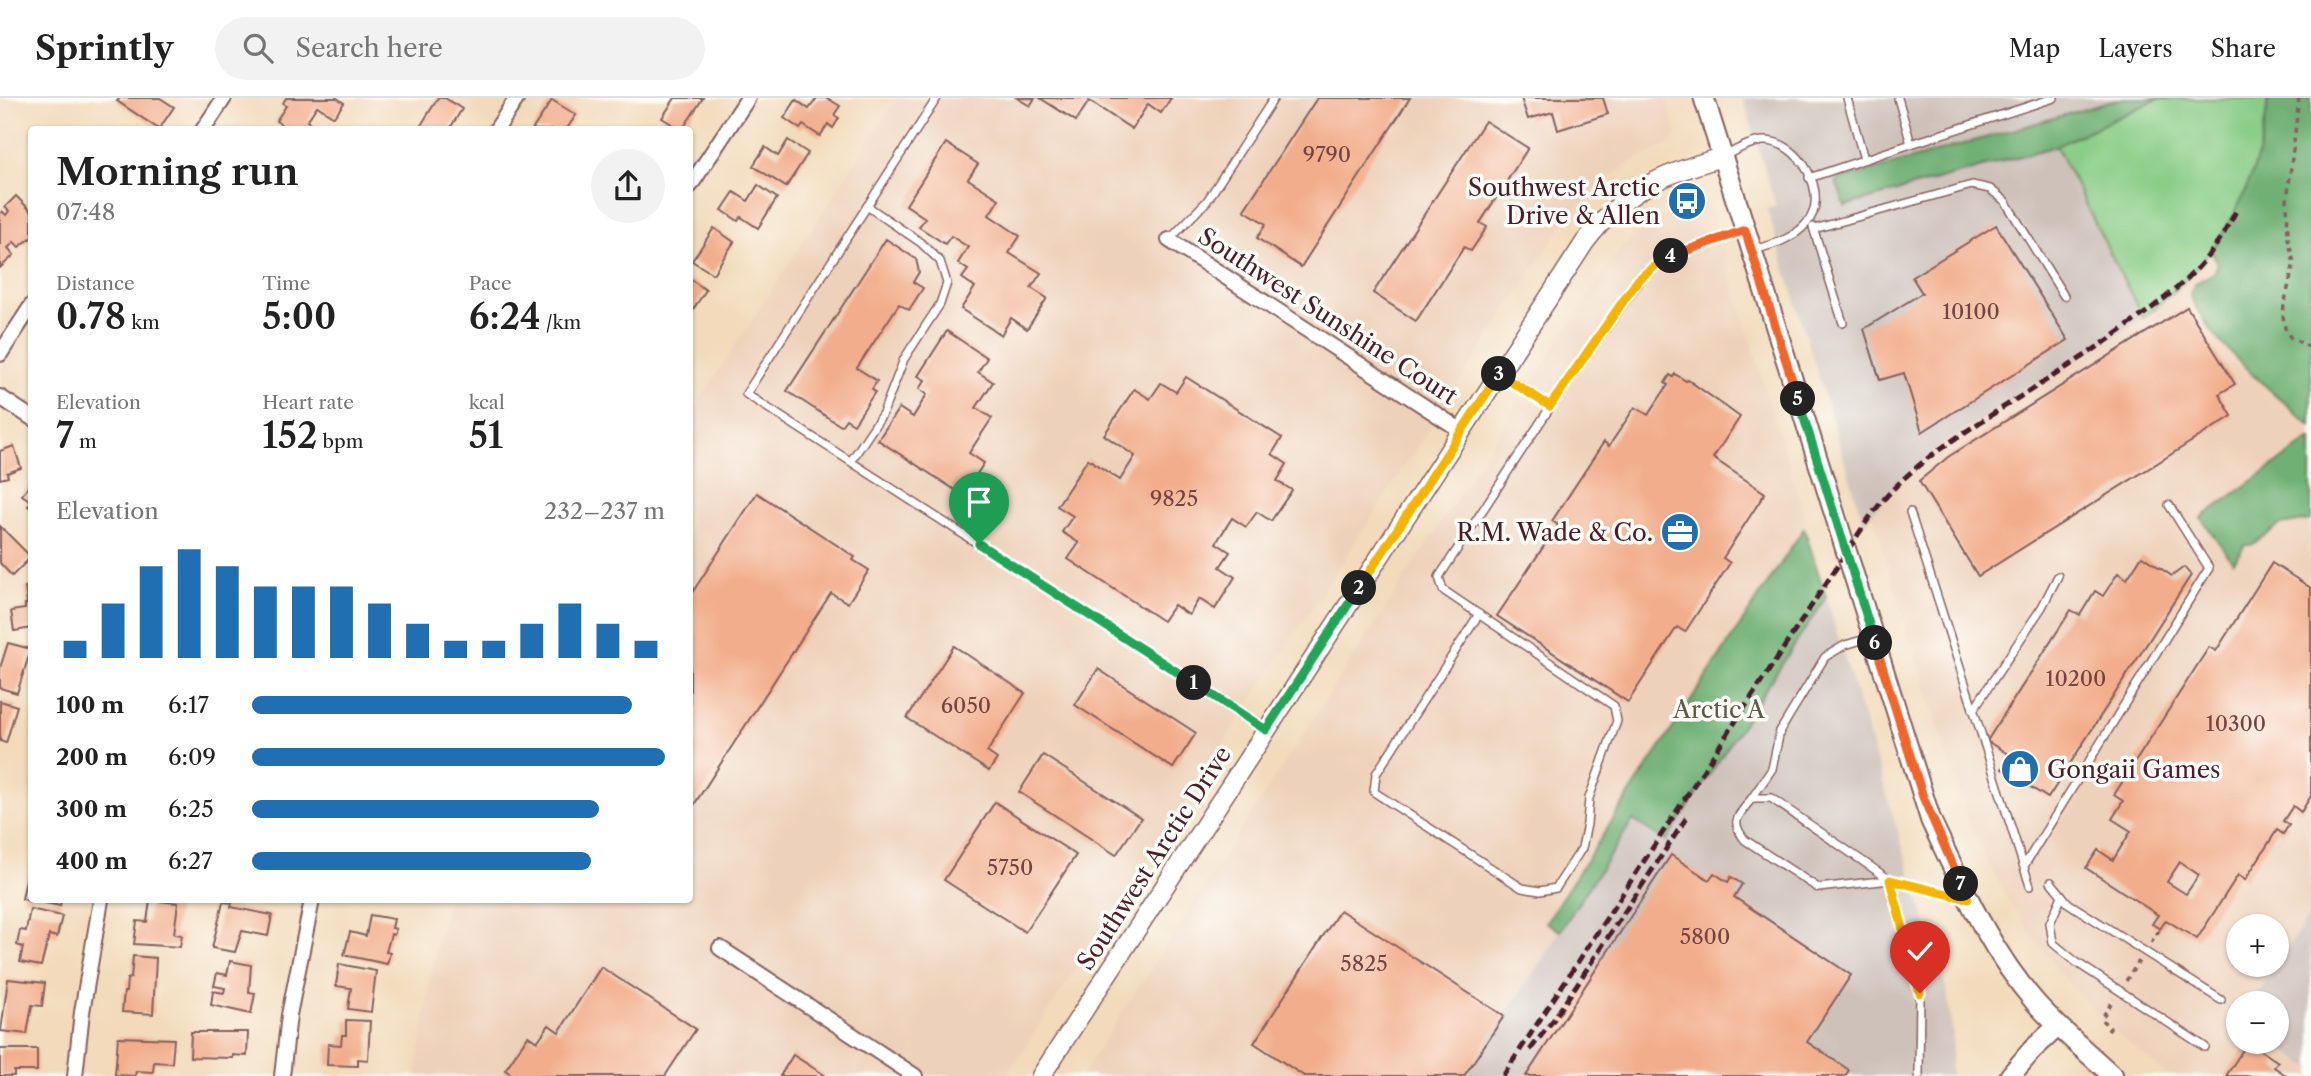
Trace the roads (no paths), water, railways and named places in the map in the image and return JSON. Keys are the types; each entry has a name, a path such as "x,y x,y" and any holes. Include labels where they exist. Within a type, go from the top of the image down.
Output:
{"main road":[{"path":"1704,98 1931,821 1995,948 2034,1001 2113,1076"},
{"path":"2010,1076 2032,1050 2058,1026"}],"street":[{"path":"206,126 224,98"},
{"path":"499,126 517,98"},
{"path":"693,181 748,98"},
{"name":"Southwest Arctic Drive","path":"1041,1076 1585,242 1602,220 1641,188 1690,166 1722,157"},
{"name":"Southwest Sunshine Court","path":"1169,240 1462,431"},
{"path":"0,354 28,311"},
{"path":"0,397 28,415"},
{"path":"75,1076 82,1012 101,903"},
{"path":"282,1076 289,1015 311,903"},
{"path":"720,948 915,1076"}],"lane":[{"path":"937,98 746,394 1266,730"},
{"path":"1169,240 1207,201 1274,98"},
{"path":"1847,98 1864,159"},
{"path":"1898,98 1911,144"},
{"path":"1810,178 2054,98"},
{"path":"1722,157 1751,144 1771,142 1793,152 1810,178 1815,206 1806,224 1788,237 1752,250"},
{"path":"1814,229 1972,186 1990,189 2005,201 2064,296"},
{"path":"851,461 883,413 904,359 940,304 947,283 940,261 930,251 867,206"},
{"path":"1810,218 1843,323"},
{"path":"1479,614 1376,774 1374,792 1522,888 1540,891 1556,888 1582,848 1587,824 1588,798 1617,721 1614,706 1479,614 1443,590 1439,577 1550,406 1646,272 1662,260 1745,230"},
{"path":"1499,373 1550,406"},
{"path":"2024,866 2209,568 2169,505"},
{"path":"1910,512 2030,887"},
{"path":"1973,710 2042,607 2058,576"},
{"path":"1873,637 1845,645 1825,657 1780,731 1772,769 1736,820 1736,828 1745,840 1818,888 1890,880 1968,899"},
{"path":"1752,797 1771,798 1890,880 1920,993 1919,1076"},
{"path":"2051,882 2068,903 2221,1000"},
{"path":"2062,896 2050,923 2053,943 2076,962 2205,1048"}],"railway":[{"path":"1503,1076 1863,527 1892,490 1942,448 2069,366 2168,296 2205,259 2236,211"},
{"path":"1530,1050 1554,1019 1689,814"}],"place":[{"name":"Southwest Arctic Drive & Allen","path":"1687,201"},
{"name":"R.M. Wade & Co.","path":"1680,532"},
{"name":"Gongaii Games","path":"2020,769"}],"park label":[{"name":"Arctic A","path":"1719,709"}]}
